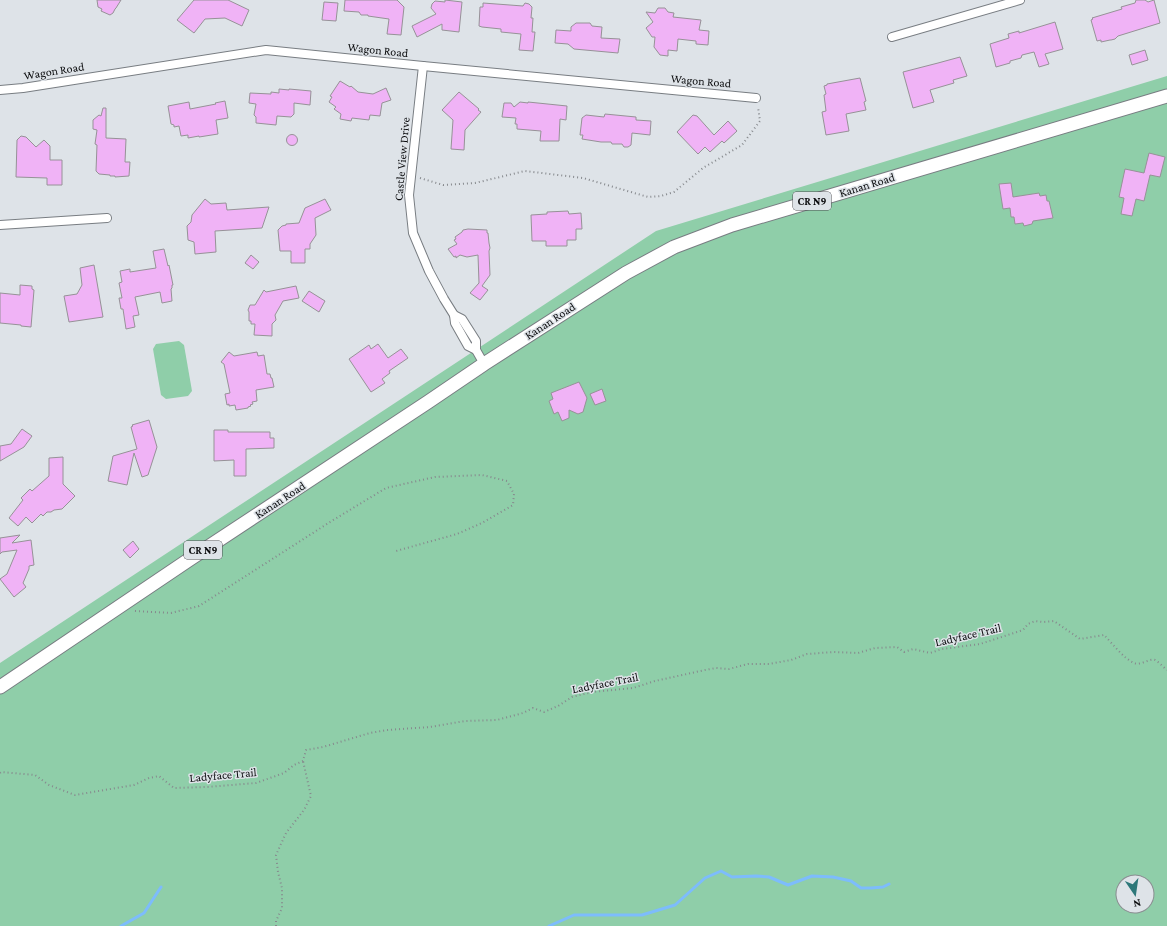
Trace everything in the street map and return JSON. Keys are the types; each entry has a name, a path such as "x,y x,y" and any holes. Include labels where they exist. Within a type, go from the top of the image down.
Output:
{"main road":[{"name":"Kanan Road","path":"0,687 484,364 626,273 681,244 732,224 1167,96"}],"street":[{"path":"892,37 1020,0"},
{"name":"Wagon Road","path":"0,90 23,88 266,50 756,98"},
{"name":"Castle View Drive","path":"423,66 409,195 413,233 429,272 454,315 462,319 462,327 476,340 476,350 484,364"},
{"path":"0,225 107,218"}],"path":[{"path":"412,175 442,185 475,183 525,171 583,178 648,197 661,196 674,192 703,168 742,145 760,121 756,98"},
{"path":"116,609 171,614 199,606 386,488 435,477 482,475 506,481 514,494 513,505 482,523 457,534 396,551"},
{"name":"Ladyface Trail","path":"0,773 35,775 49,784 75,795 134,785 148,778 158,776 174,788 256,783 284,773 294,765 303,761 306,750 323,747 370,733 387,730 430,727 465,721 497,720 523,714 533,708 544,712 558,706 572,697 592,692 633,688 655,681 705,670 716,668 729,669 748,664 768,664 791,660 807,654 834,652 858,653 875,648 897,647 904,652 913,648 930,653 942,649 980,644 1023,630 1028,624 1035,621 1054,621 1080,639 1104,635 1126,657 1135,663 1144,663 1156,660 1167,670"},
{"path":"276,926 276,921 282,908 282,888 276,855 286,833 304,810 311,796 303,761"}],"green space":[{"path":"1167,76 1167,926 0,926 0,663 656,231"},
{"path":"179,341 184,345 192,391 188,396 166,399 161,395 153,349 156,344"}],"building":[{"path":"97,0 121,0 113,13 110,15 101,11 102,9 98,7"},
{"path":"194,0 228,0 249,10 242,26 225,18 205,19 194,33 177,20"},
{"path":"345,0 397,0 404,7 401,35 387,34 389,19 361,15 359,12 344,11"},
{"path":"445,0 462,2 459,32 442,30 442,24 417,37 412,26 436,14 431,8 432,4 435,1 445,2"},
{"path":"1136,0 1145,0 1148,2 1154,0 1160,23 1118,36 1115,39 1101,42 1101,40 1097,41 1091,20 1093,19 1092,18 1122,9 1121,7 1135,3"},
{"path":"324,2 338,3 336,21 322,20"},
{"path":"483,3 523,6 525,3 529,4 532,7 532,32 535,32 533,51 519,50 521,34 501,32 501,29 479,26 480,7 483,7"},
{"path":"658,8 665,8 668,12 674,13 673,17 701,20 699,30 709,31 708,45 696,44 696,41 678,39 677,51 668,50 668,56 660,55 654,47 655,37 652,37 646,28 653,22 646,12 655,13"},
{"path":"1055,22 1063,49 1045,54 1049,64 1039,67 1034,52 1022,55 1021,58 996,67 990,44 1009,38 1008,34 1019,31 1019,33"},
{"path":"576,23 590,23 592,26 602,27 601,38 620,39 618,53 574,49 568,44 555,43 556,30 571,31 571,27"},
{"path":"1145,50 1148,60 1132,65 1129,55"},
{"path":"960,57 967,76 953,80 954,83 930,90 934,102 913,108 903,72"},
{"path":"860,78 866,101 864,102 866,110 846,114 849,131 826,135 822,112 826,111 824,95 826,94 824,86 827,84"},
{"path":"340,81 350,87 351,86 358,92 373,94 386,88 391,100 382,103 380,116 370,115 369,120 352,118 351,121 340,119 341,114 334,109 336,107 329,102 332,97 330,96"},
{"path":"279,89 311,91 310,105 294,103 294,114 291,117 277,116 276,125 256,123 256,117 254,115 256,104 249,103 250,93 279,93"},
{"path":"459,92 481,112 465,130 464,150 451,149 453,120 442,110"},
{"path":"225,101 228,118 216,120 218,134 188,138 188,135 181,136 179,126 174,127 174,125 171,124 168,106 189,102 190,109"},
{"path":"520,102 567,106 566,120 560,119 559,141 540,141 541,131 517,129 517,124 515,124 516,118 502,117 504,103 511,103 514,107"},
{"path":"103,108 106,108 106,138 126,139 125,162 130,162 129,176 115,177 99,174 96,171 97,145 95,144 97,130 93,129 93,120 99,115 101,116"},
{"path":"605,114 636,117 636,120 651,121 650,135 632,133 631,145 628,147 624,147 622,144 612,144 611,142 582,139 583,135 580,135 582,118 586,115 604,117"},
{"path":"693,115 697,116 714,135 728,121 737,131 724,143 722,141 710,152 705,147 698,154 677,132"},
{"path":"290,135 294,135 296,136 296,144 290,145 287,142 287,138"},
{"path":"21,136 26,137 36,147 44,140 50,146 50,160 62,160 62,185 47,185 47,178 16,177 17,140"},
{"path":"1149,153 1165,157 1160,177 1150,175 1144,201 1136,199 1132,216 1121,214 1124,198 1119,197 1125,169 1144,173"},
{"path":"1011,183 1013,197 1039,193 1040,196 1046,195 1053,218 1033,221 1032,224 1024,226 1023,223 1015,224 1014,217 1011,217 1010,208 1003,209 999,184"},
{"path":"205,199 211,204 226,203 227,210 269,207 262,228 215,231 216,252 195,254 194,242 188,240 187,226 191,222 192,215"},
{"path":"325,199 331,210 315,218 316,235 310,244 310,249 305,249 305,263 291,263 291,251 280,251 278,230 286,224 299,223 305,208"},
{"path":"568,211 569,214 581,213 582,229 576,229 576,240 567,240 567,246 546,246 546,241 532,241 531,215 547,214 547,212"},
{"path":"463,230 487,230 488,233 490,248 490,275 482,286 488,290 480,300 470,293 479,283 478,255 467,257 460,255 456,258 456,256 454,257 448,249 457,244 454,240 456,239 455,237"},
{"path":"164,249 173,285 171,289 172,301 162,303 160,292 135,297 139,315 133,316 135,327 126,329 123,309 121,309 119,298 122,298 119,283 122,282 120,271 130,269 130,272 156,268 153,251"},
{"path":"251,255 259,262 253,269 245,263"},
{"path":"94,265 103,317 69,322 64,296 77,294 82,285 80,268"},
{"path":"20,285 32,286 32,289 34,290 31,327 0,323 0,293 20,295"},
{"path":"296,286 299,298 283,301 275,315 276,320 272,324 272,336 254,335 255,324 251,324 251,321 249,321 248,310 250,305 255,305 264,290 266,292"},
{"path":"309,291 325,301 319,312 302,301"},
{"path":"378,344 388,358 401,349 408,358 389,371 390,373 382,379 385,383 371,392 349,359 369,345 371,349"},
{"path":"229,352 234,356 257,352 258,356 264,355 267,374 270,374 272,378 274,387 256,390 257,401 252,402 253,404 248,408 236,410 235,405 227,405 225,394 230,393 224,364 221,362"},
{"path":"579,382 587,398 583,412 578,414 569,410 569,418 562,421 558,412 554,414 549,401 553,399 551,393"},
{"path":"602,389 606,401 595,405 590,394"},
{"path":"149,420 157,447 148,475 142,477 134,453 127,485 108,481 113,456 137,449 131,427 133,426 132,425"},
{"path":"22,429 32,436 24,447 0,461 0,446 11,444"},
{"path":"214,430 228,430 228,432 270,432 270,438 274,438 274,448 246,449 246,476 234,476 234,460 214,461"},
{"path":"63,457 63,484 75,496 62,509 47,512 43,516 41,514 32,523 26,517 18,526 9,518 23,500 21,498 30,489 32,491 49,476 49,458"},
{"path":"20,535 12,543 31,540 34,565 29,566 23,583 26,587 14,597 0,579 7,574 17,550 2,552 0,554 0,538"},
{"path":"133,541 139,549 130,558 123,550"}],"waterway":[{"path":"549,926 574,915 642,915 675,905 705,878 721,871 732,877 769,877 788,885 812,876 833,877 851,881 861,888 883,887 889,884"},
{"path":"121,926 144,913 161,887"}]}
